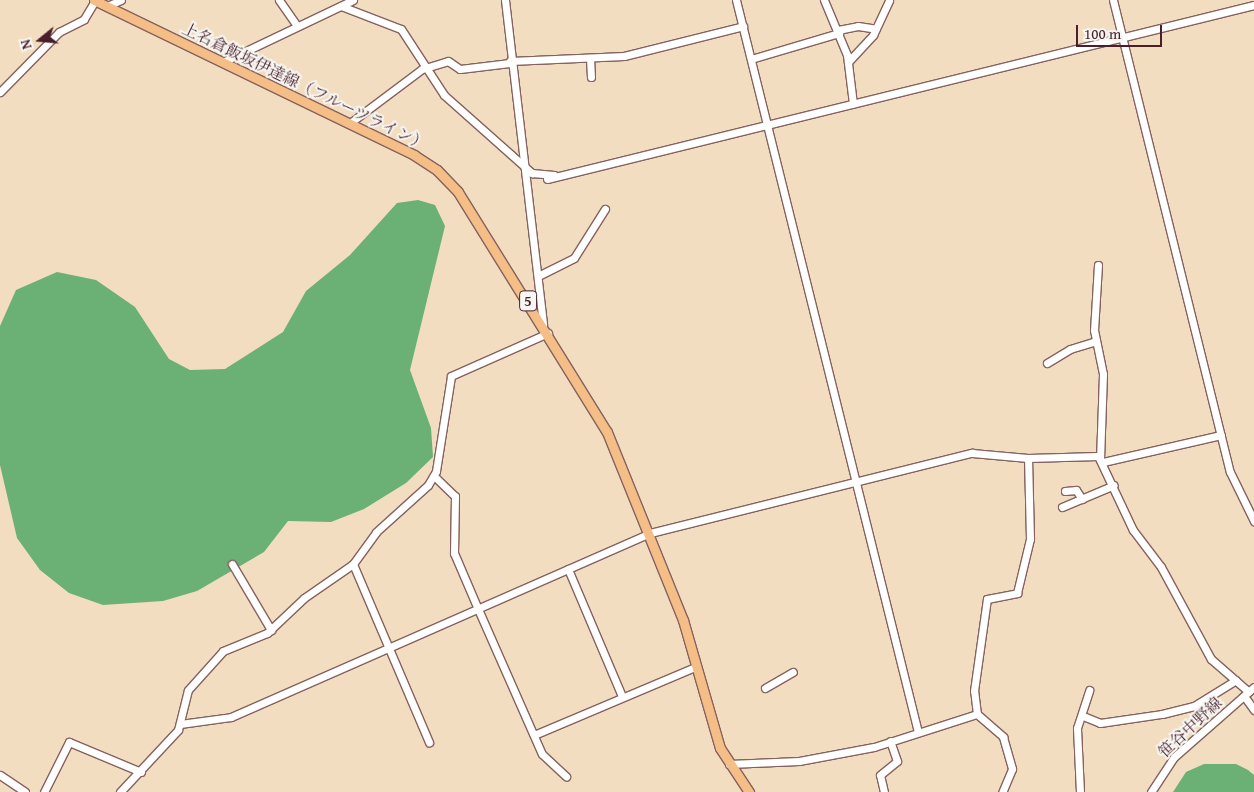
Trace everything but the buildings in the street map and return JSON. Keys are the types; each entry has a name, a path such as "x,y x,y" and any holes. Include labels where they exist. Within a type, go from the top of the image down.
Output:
{"main road":[{"name":"上名倉飯坂伊達線（フルーツライン）","path":"95,0 414,155 449,181 545,329 607,432 650,533 697,666 716,737 729,764 749,792"}],"street":[{"path":"0,92 59,32 84,19 95,0"},
{"path":"107,6 121,0"},
{"path":"279,0 298,26"},
{"path":"223,62 353,0"},
{"path":"120,792 141,772 180,724 188,690 223,651 271,630 304,598 354,564 376,532 434,476 451,376 545,329 521,166 505,0"},
{"path":"736,0 918,732"},
{"path":"824,0 838,32 848,62 853,104"},
{"path":"848,62 876,29 889,0"},
{"path":"1113,0 1232,480 1254,521"},
{"path":"547,179 1254,5"},
{"path":"341,6 401,29 444,95 521,166 536,175 559,175"},
{"path":"350,123 399,83 427,68 448,61 460,69 510,62 636,54 742,26"},
{"path":"751,59 858,26 876,29"},
{"path":"590,58 591,78"},
{"path":"538,276 574,258 605,209"},
{"path":"1098,265 1096,341 1103,374 1101,460 1133,530 1161,567 1212,659 1249,692 1254,710"},
{"path":"1047,363 1070,348 1096,341"},
{"path":"180,724 231,717 650,533 968,453 1028,458 1101,460 1221,435"},
{"path":"1002,792 1012,770 1003,737 977,714 974,691 987,599 1017,592 1030,539 1028,458"},
{"path":"434,476 455,496 454,553 542,754 566,776"},
{"path":"1062,507 1114,485"},
{"path":"1065,491 1076,490 1082,499"},
{"path":"232,564 271,630"},
{"path":"354,564 429,742"},
{"path":"568,569 622,696"},
{"path":"534,735 622,696 697,666"},
{"path":"765,688 793,672"},
{"path":"1084,716 1100,723 1162,714 1194,706 1236,680"},
{"path":"1080,792 1077,728 1084,716 1089,690"},
{"name":"笹谷中野線","path":"1151,792 1174,757 1249,692"},
{"path":"729,764 799,761 890,741 977,714"},
{"path":"884,792 880,775 896,761 890,741"},
{"path":"44,792 69,742 141,772"},
{"path":"0,775 25,792"}],"green space":[{"path":"418,200 435,205 445,226 410,370 431,428 433,457 406,483 364,509 331,522 288,521 264,552 197,591 163,601 103,605 69,593 40,570 17,538 0,465 0,326 16,290 57,272 96,280 135,307 169,359 190,370 225,369 283,332 306,291 350,255 397,203"},
{"path":"1204,764 1236,764 1248,770 1254,775 1254,792 1173,792 1186,772"}]}
